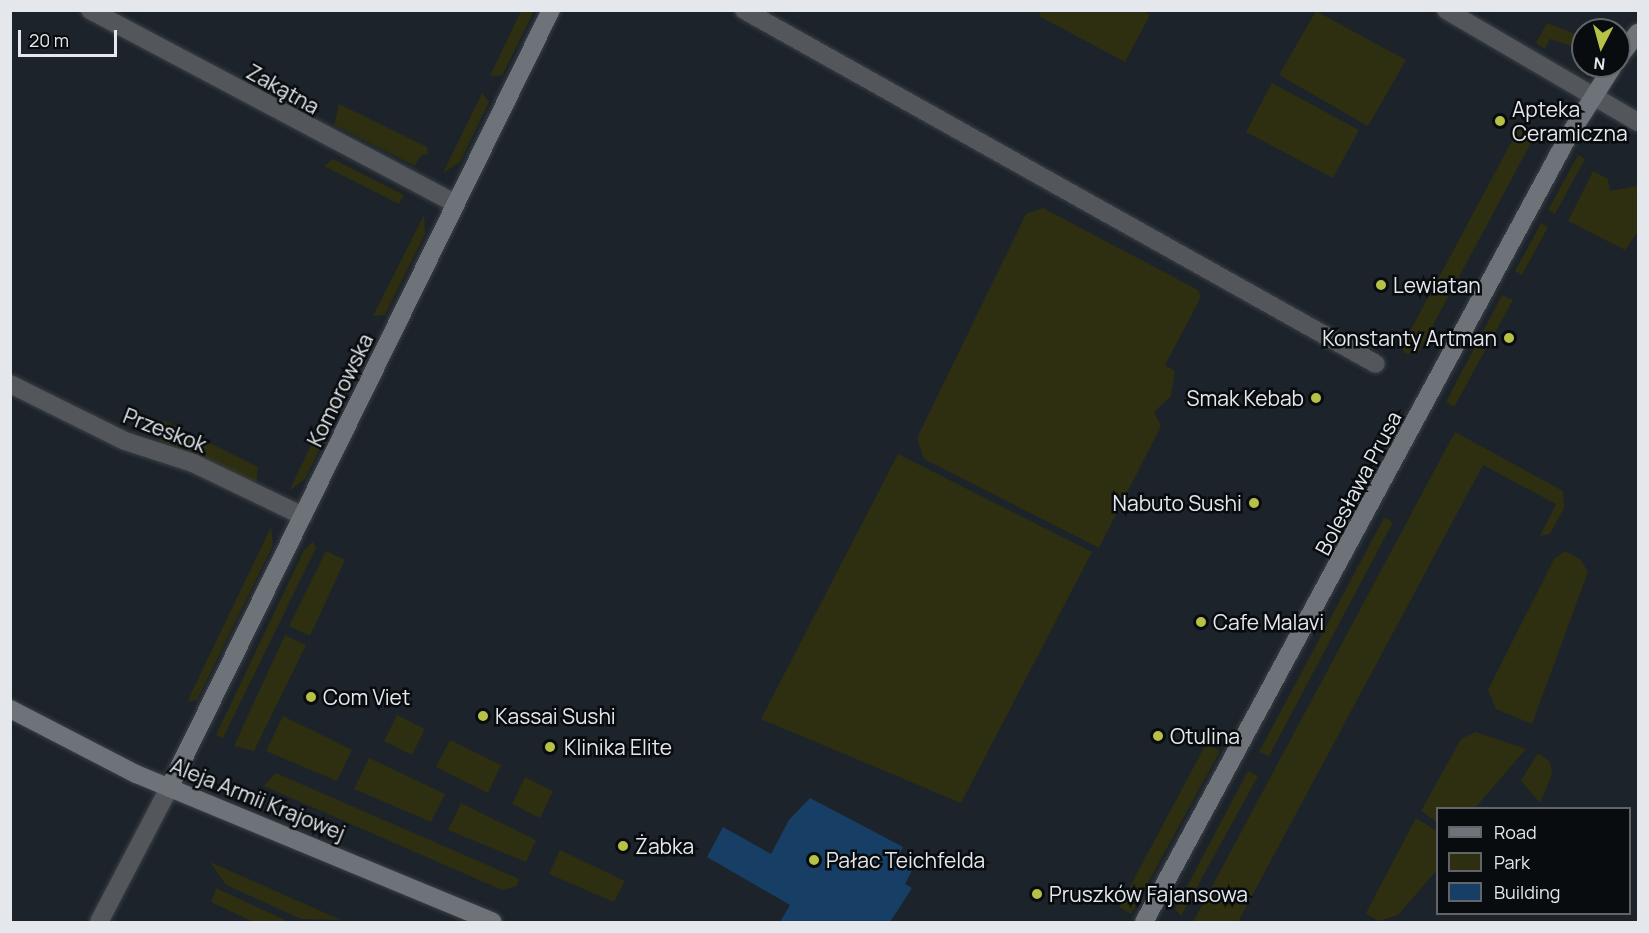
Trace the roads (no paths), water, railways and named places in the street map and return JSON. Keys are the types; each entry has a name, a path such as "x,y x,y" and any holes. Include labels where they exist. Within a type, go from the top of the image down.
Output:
{"street":[{"name":"Zakątna","path":"90,10 456,204"},
{"name":"Komorowska","path":"169,788 551,10"},
{"path":"744,10 1376,364"},
{"path":"1446,10 1594,94 1638,122"},
{"name":"Bolesława Prusa","path":"1144,922 1594,94 1605,78"},
{"name":"Przeskok","path":"10,384 125,441 193,463 303,516"},
{"name":"Aleja Armii Krajowej","path":"10,709 169,788 493,922"},
{"path":"99,922 169,788"}],"place":[{"name":"Apteka Ceramiczna","path":"1500,121"},
{"name":"Lewiatan","path":"1381,285"},
{"name":"Konstanty Artman","path":"1509,338"},
{"name":"Smak Kebab","path":"1316,398"},
{"name":"Nabuto Sushi","path":"1254,503"},
{"name":"Cafe Malavi","path":"1201,622"},
{"name":"Com Viet","path":"311,697"},
{"name":"Kassai Sushi","path":"483,716"},
{"name":"Otulina","path":"1158,736"},
{"name":"Klinika Elite","path":"550,747"},
{"name":"Żabka","path":"623,846"},
{"name":"Pałac Teichfelda","path":"814,860"},
{"name":"Pruszków Fajansowa","path":"1037,894"}]}
